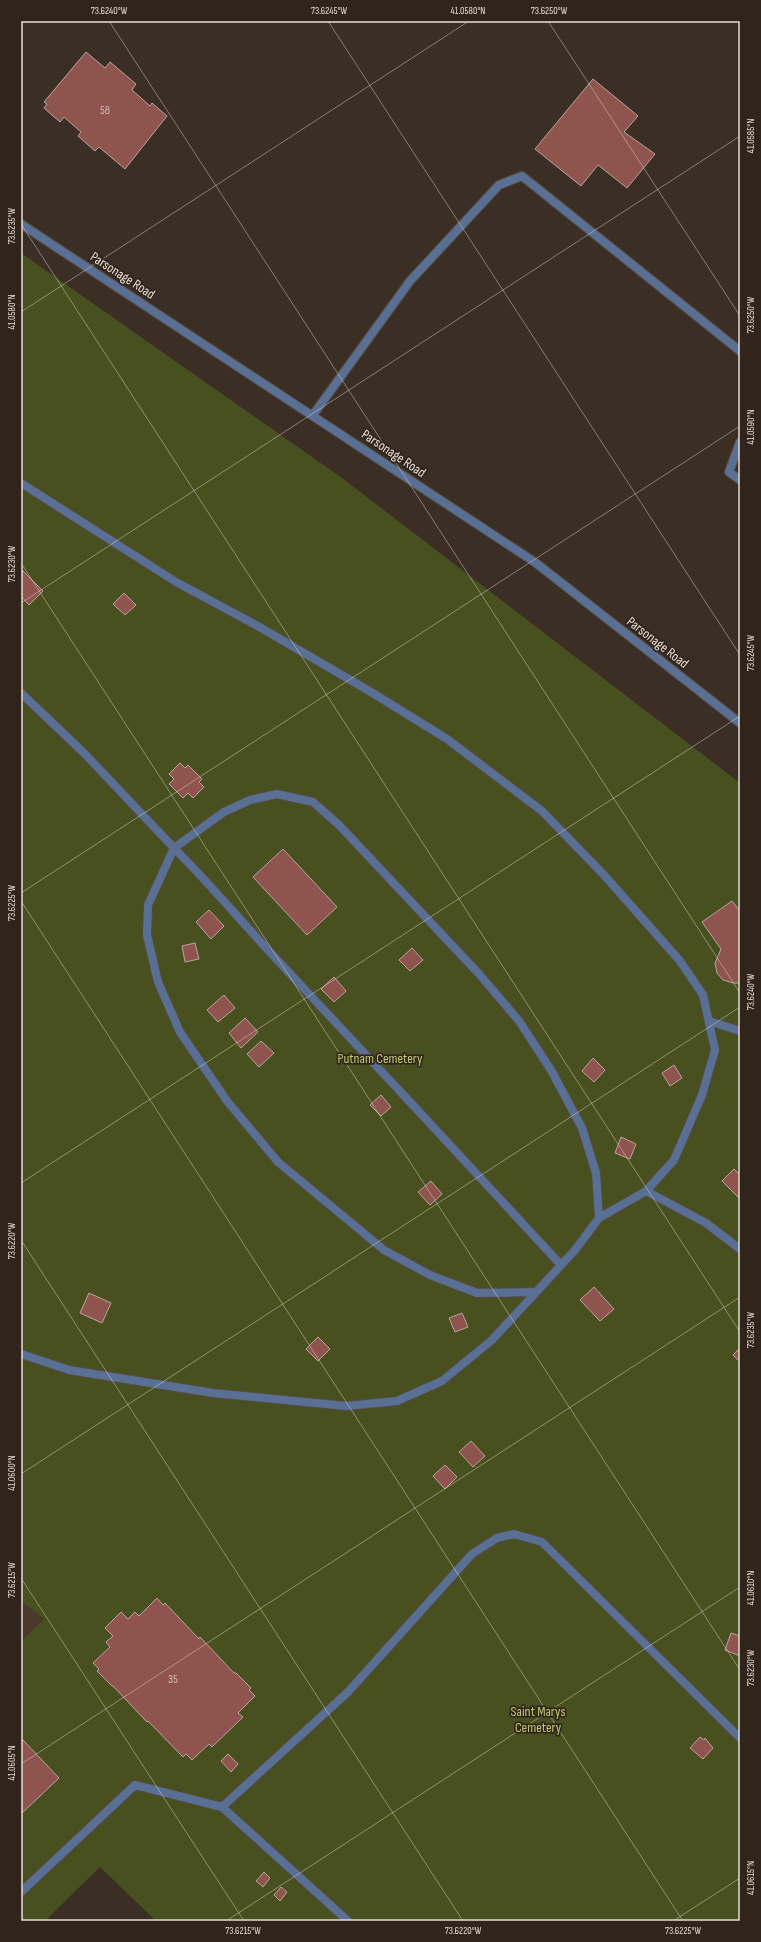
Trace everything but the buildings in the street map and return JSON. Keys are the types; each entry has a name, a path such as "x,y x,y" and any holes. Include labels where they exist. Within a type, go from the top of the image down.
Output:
{"street":[{"path":"313,415 410,281 499,185 522,176 740,351"},
{"name":"Parsonage Road","path":"21,224 536,563 740,722"},
{"path":"740,442 729,472 740,480"},
{"path":"21,483 176,582 276,637 448,739 542,811 604,875 680,962 703,995 715,1050 702,1094 674,1160 646,1191 599,1218 561,1265 492,1340 442,1381 396,1401 346,1406 213,1393 69,1370 21,1354"},
{"path":"21,693 84,753 196,870 243,924 416,1107 561,1265"},
{"path":"536,1292 477,1293 430,1276 384,1250 278,1162 227,1101 180,1032 158,982 147,935 148,905 174,848 224,812 250,800 277,794 313,802 339,825 480,975 519,1021 551,1070 582,1128 596,1173 599,1218"},
{"path":"709,1021 740,1031"},
{"path":"646,1191 706,1223 740,1249"},
{"path":"222,1807 348,1692 472,1554 497,1538 514,1534 542,1542 740,1738"},
{"path":"21,1892 135,1785 222,1807 348,1921"}],"shaded area":[{"path":"21,1601 44,1619 21,1642"}],"green space":[{"name":"Putnam Cemetery","path":"21,253 342,478 740,783 740,1921 156,1921 100,1867 45,1921 21,1921 21,1642 44,1619 21,1601"}],"park label":[{"name":"Saint Marys Cemetery","path":"538,1720"}]}
